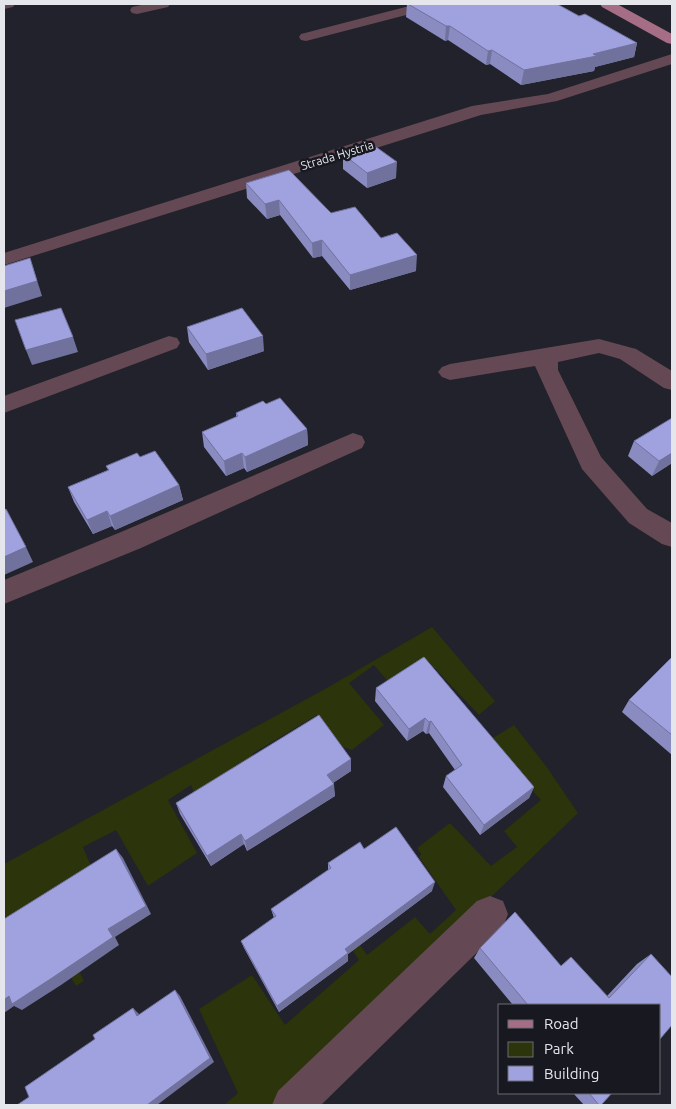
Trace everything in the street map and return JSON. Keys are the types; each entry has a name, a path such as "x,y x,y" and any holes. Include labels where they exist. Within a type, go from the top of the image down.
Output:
{"main road":[{"path":"608,4 672,40"}],"street":[{"path":"4,5 8,4"},
{"path":"137,10 163,4"},
{"path":"306,38 432,4"},
{"name":"Strada Hystria","path":"4,259 478,110 551,98 672,59"},
{"path":"4,405 169,343"},
{"path":"450,372 599,346 628,354 672,382"},
{"path":"548,356 547,370 591,462 638,516 672,536"},
{"path":"4,592 131,540 353,442"},
{"path":"292,1105 490,914"}],"green space":[{"path":"432,627 495,701 479,715 426,659 390,684 374,665 349,683 384,725 352,750 343,747 317,715 252,754 297,818 283,829 240,766 196,798 191,785 168,800 197,853 148,886 116,830 83,847 91,866 43,897 84,981 76,986 70,976 4,927 4,864 325,689"},
{"path":"514,725 546,766 578,813 276,1105 224,1105 238,1093 199,1009 252,975 285,1025 359,960 313,890 317,884 367,955 415,917 430,934 456,910 419,857 421,854 417,848 450,823 491,866 517,847 504,831 541,800 488,741"}],"building":[{"path":"408,4 557,4 579,16 585,14 637,43 593,54 597,56 524,70 492,50 488,51 450,26 446,26"},
{"path":"372,144 397,162 367,173 343,154"},
{"path":"289,170 331,213 355,207 381,238 397,233 417,255 350,275 322,240 312,243 279,200 265,204 246,183"},
{"path":"30,258 37,281 4,291 4,266"},
{"path":"61,308 73,337 26,350 15,320"},
{"path":"242,308 263,336 206,354 187,327"},
{"path":"280,398 307,429 245,457 242,453 224,461 202,432 238,416 236,413 263,401 266,404"},
{"path":"672,418 672,453 659,461 634,441"},
{"path":"155,451 179,485 110,516 107,511 87,520 68,487 109,470 106,466 137,453 140,457"},
{"path":"6,509 26,547 4,557 4,510"},
{"path":"424,657 534,787 484,825 446,776 462,765 431,721 429,722 425,718 409,729 376,688"},
{"path":"672,657 672,735 629,700"},
{"path":"319,715 351,759 327,775 334,784 245,841 241,834 207,856 176,803"},
{"path":"396,827 435,882 345,949 348,953 277,1006 241,941 276,916 271,909 331,868 328,863 360,842 364,849"},
{"path":"116,849 146,906 108,929 113,937 52,978 12,1004 9,996 4,1000 4,919"},
{"path":"515,912 561,966 571,957 609,998 651,954 672,977 672,1025 661,1038 661,1004 527,1004 480,948"},
{"path":"175,990 210,1058 147,1105 17,1105 29,1097 25,1087 95,1039 93,1035 133,1008 137,1016"},
{"path":"590,1094 611,1094 601,1105"}]}
